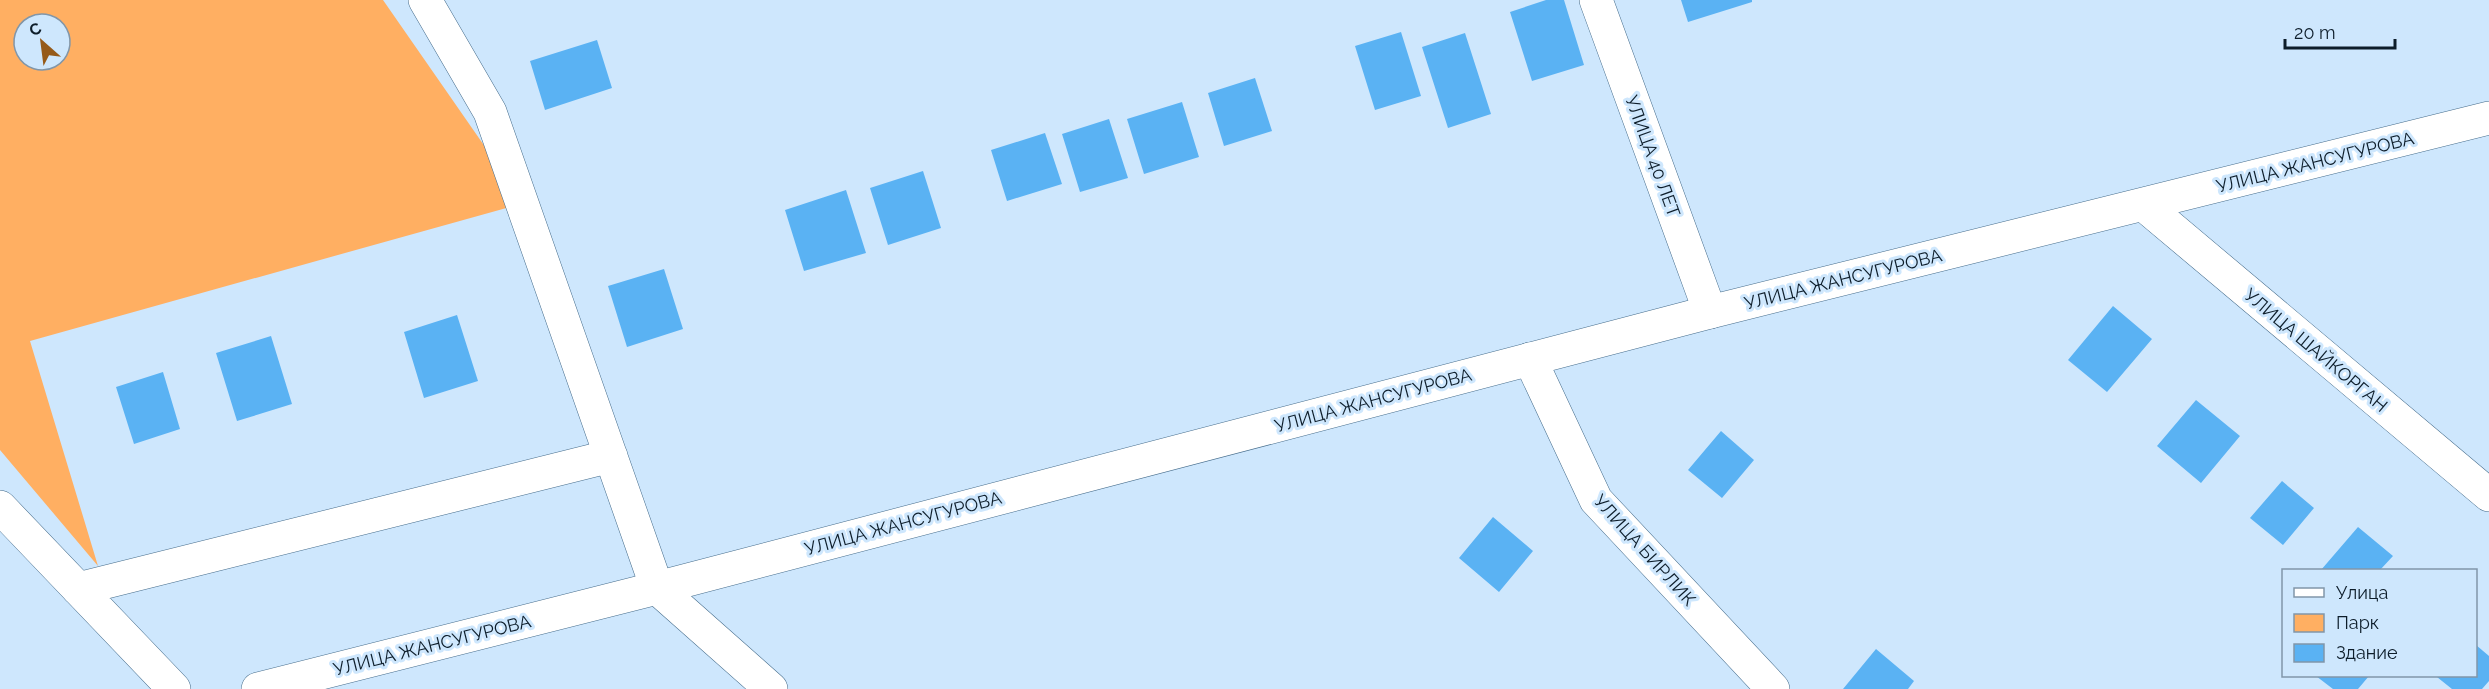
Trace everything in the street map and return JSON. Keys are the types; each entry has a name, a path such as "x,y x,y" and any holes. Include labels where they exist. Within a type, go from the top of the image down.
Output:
{"street":[{"path":"425,0 490,112 657,588 771,689"},
{"name":"УЛИЦА 40 ЛЕТ","path":"1596,0 1710,312"},
{"name":"УЛИЦА ЖАНСУГУРОВА","path":"258,689 657,588 1530,358 2489,118"},
{"name":"УЛИЦА ШАЙКОРГАН","path":"2144,205 2489,495"},
{"name":"УЛИЦА БИРЛИК","path":"1530,358 1596,500 1773,689"},
{"path":"78,589 611,456"},
{"path":"0,507 174,689"}],"green space":[{"path":"0,0 383,0 524,203 30,341 98,566 0,450"}],"building":[{"path":"1546,0 1564,0 1584,65 1532,81 1510,12"},
{"path":"1681,0 1752,0 1752,2 1688,22"},
{"path":"1401,32 1421,96 1375,110 1355,46"},
{"path":"1465,33 1491,114 1448,128 1422,47"},
{"path":"597,40 612,88 545,110 530,61"},
{"path":"1255,78 1272,131 1224,146 1208,93"},
{"path":"1182,102 1199,157 1144,174 1127,119"},
{"path":"1109,119 1128,178 1080,192 1062,134"},
{"path":"1045,133 1062,184 1007,201 991,150"},
{"path":"923,171 941,228 888,245 870,188"},
{"path":"846,190 866,253 804,271 785,210"},
{"path":"664,269 683,329 627,347 608,286"},
{"path":"2113,306 2152,339 2107,392 2068,360"},
{"path":"457,315 478,381 424,398 404,332"},
{"path":"271,336 292,404 237,421 216,353"},
{"path":"163,372 180,429 134,444 116,387"},
{"path":"2196,400 2240,436 2201,483 2157,446"},
{"path":"1721,431 1754,460 1722,498 1688,470"},
{"path":"2282,481 2314,508 2283,545 2250,518"},
{"path":"1493,517 1533,551 1499,592 1459,558"},
{"path":"2358,527 2393,556 2381,569 2322,569"},
{"path":"2477,646 2489,656 2489,681 2482,689 2452,689 2437,677 2477,677"},
{"path":"1876,649 1914,681 1908,689 1843,689"},
{"path":"2317,677 2368,677 2358,689 2333,689"}]}
